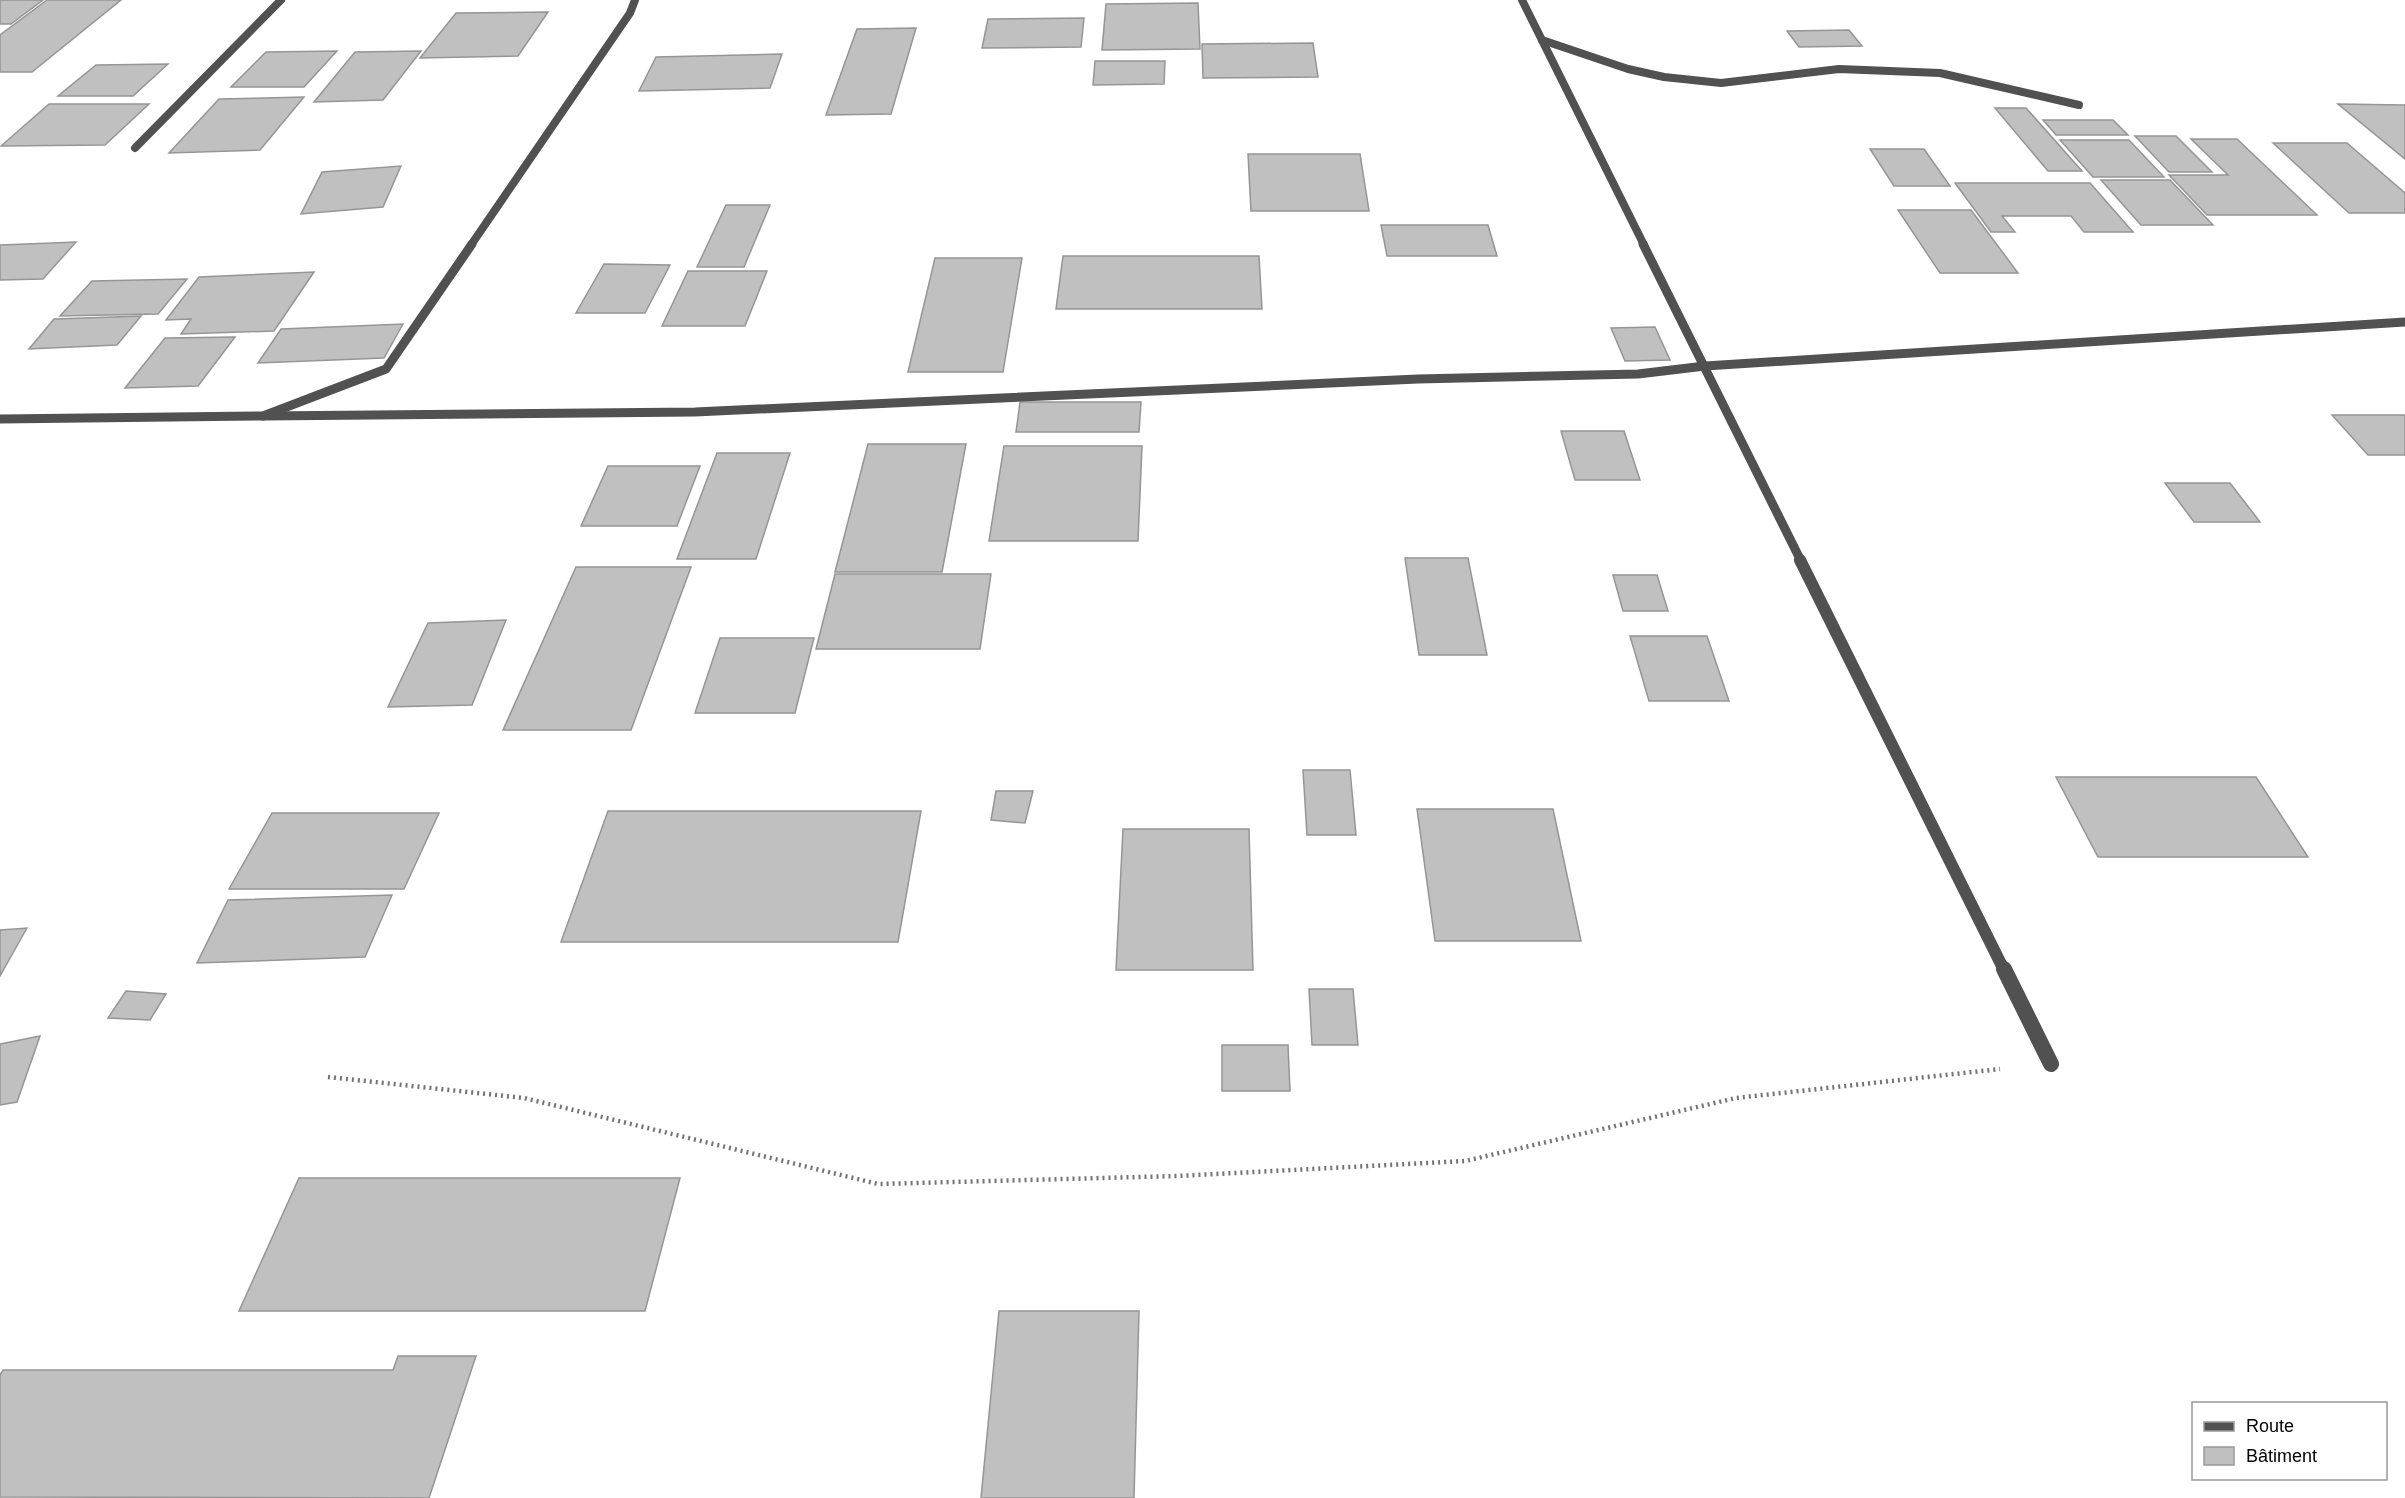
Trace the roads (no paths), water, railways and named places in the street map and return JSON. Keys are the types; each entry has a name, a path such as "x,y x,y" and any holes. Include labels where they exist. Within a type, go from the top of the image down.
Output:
{"street":[{"path":"135,148 281,0"},
{"path":"263,416 386,369 630,13 635,0"},
{"path":"1522,0 2051,1064"},
{"path":"1542,40 1629,69 1664,77 1721,83 1839,69 1940,73 2079,105"},
{"path":"0,418 695,412 1418,379 1638,374 1705,366 2405,322"}]}
